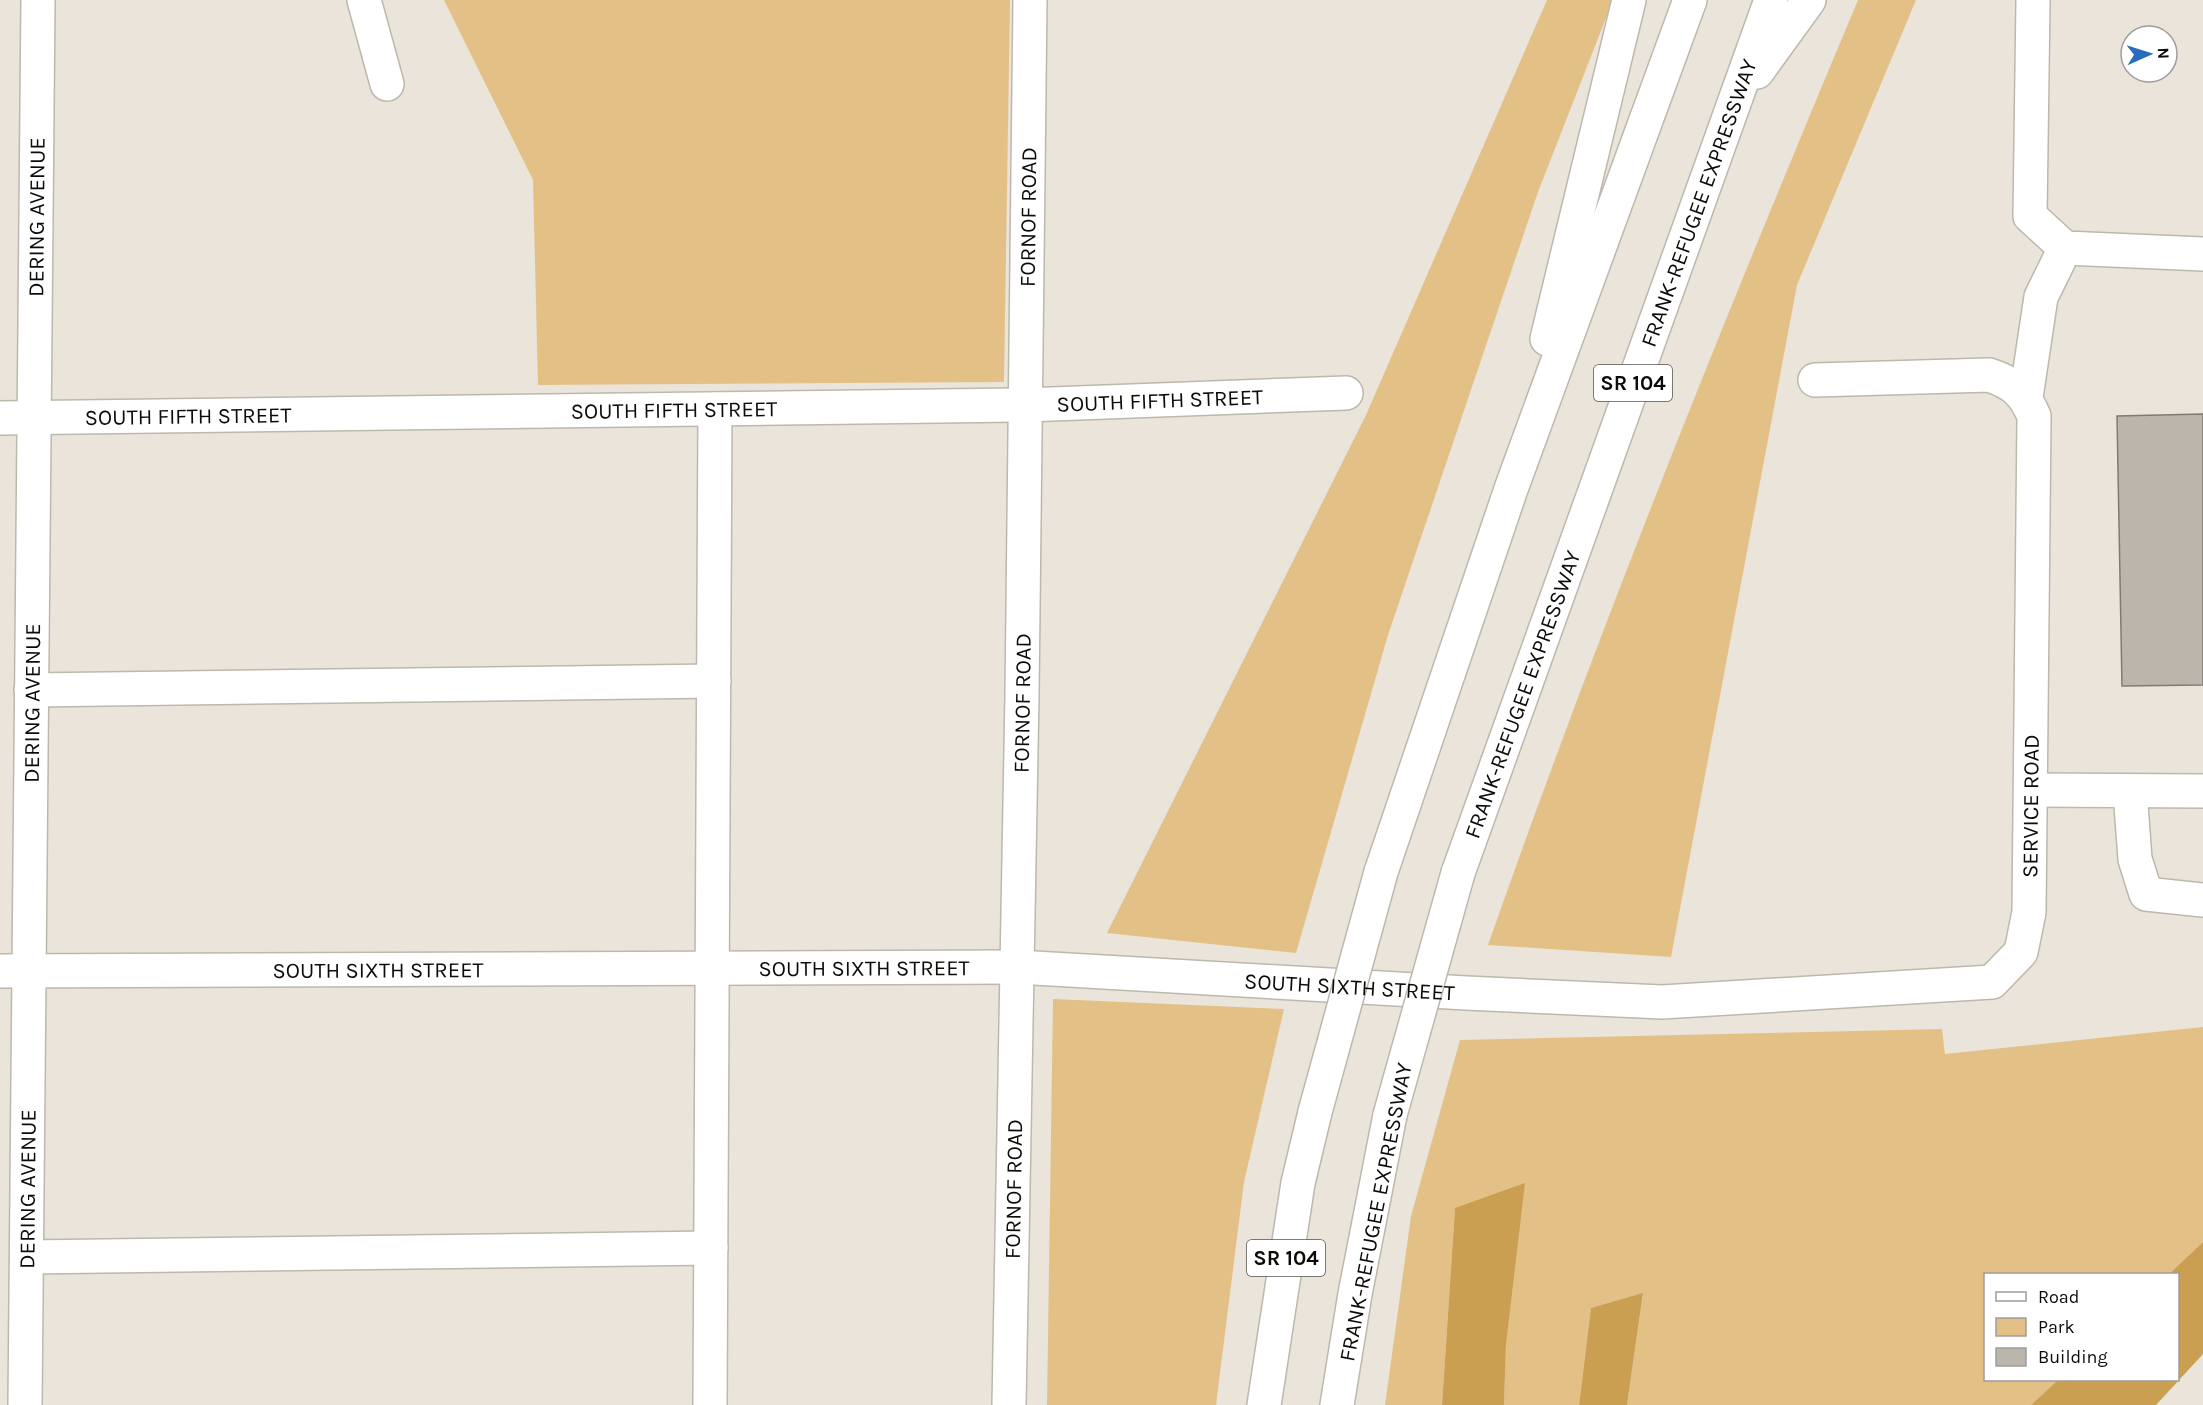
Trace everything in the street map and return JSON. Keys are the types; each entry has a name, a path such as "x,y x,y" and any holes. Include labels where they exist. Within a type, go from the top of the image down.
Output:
{"main road":[{"name":"DERING AVENUE","path":"25,1405 27,1257 15,971 32,690 38,0"},
{"path":"364,0 387,84"},
{"name":"FORNOF ROAD","path":"1009,1405 1030,0"},
{"path":"1511,489 1629,0"},
{"name":"SR 104","path":"1264,1405 1298,1183 1315,1112 1381,872 1511,489 1690,0"},
{"name":"FRANK-REFUGEE EXPRESSWAY","path":"1337,1405 1355,1294 1390,1115 1458,873 1771,0"},
{"path":"1735,103 1809,0"},
{"path":"2033,0 2030,216 2065,248 2203,254"},
{"path":"2026,397 2041,297 2065,248"},
{"path":"1815,380 1989,375 2010,382 2026,397"},
{"name":"SOUTH FIFTH STREET","path":"0,418 1025,405 1346,393"},
{"name":"SERVICE ROAD","path":"1727,1000 1992,982 2021,952 2029,912 2031,790 2034,416 2026,397"},
{"path":"710,1405 715,409"},
{"path":"32,690 714,681"},
{"path":"2031,790 2203,791"},
{"path":"2130,791 2135,859 2146,894 2203,900"},
{"name":"SOUTH SIXTH STREET","path":"15,971 1017,967 1478,994 1662,1002 1727,1000"},
{"path":"27,1257 711,1248"}],"green space":[{"path":"444,0 1010,0 1004,382 538,385 533,180"},
{"path":"1547,0 1613,0 1538,192 1388,635 1296,953 1107,933 1366,415"},
{"path":"1858,0 1916,0 1797,285 1671,957 1488,945 1575,707 1666,470"},
{"path":"1053,999 1284,1009 1244,1182 1216,1405 1047,1405"},
{"path":"2203,1027 2203,1242 2170,1273 1984,1273 1984,1381 2057,1381 2031,1405 1627,1405 1643,1294 1591,1308 1579,1405 1504,1405 1506,1344 1455,1208 1442,1405 1385,1405 1411,1216 1460,1040 1942,1029 1945,1054"}],"shaded area":[{"path":"1525,1183 1506,1344 1504,1405 1442,1405 1455,1208"},
{"path":"2203,1242 2203,1354 2179,1380 2179,1273 2170,1273"},
{"path":"1643,1293 1627,1405 1579,1405 1591,1308"},
{"path":"2057,1381 2178,1381 2156,1405 2031,1405"}],"building":[{"path":"2203,414 2203,685 2122,686 2117,416"}]}
